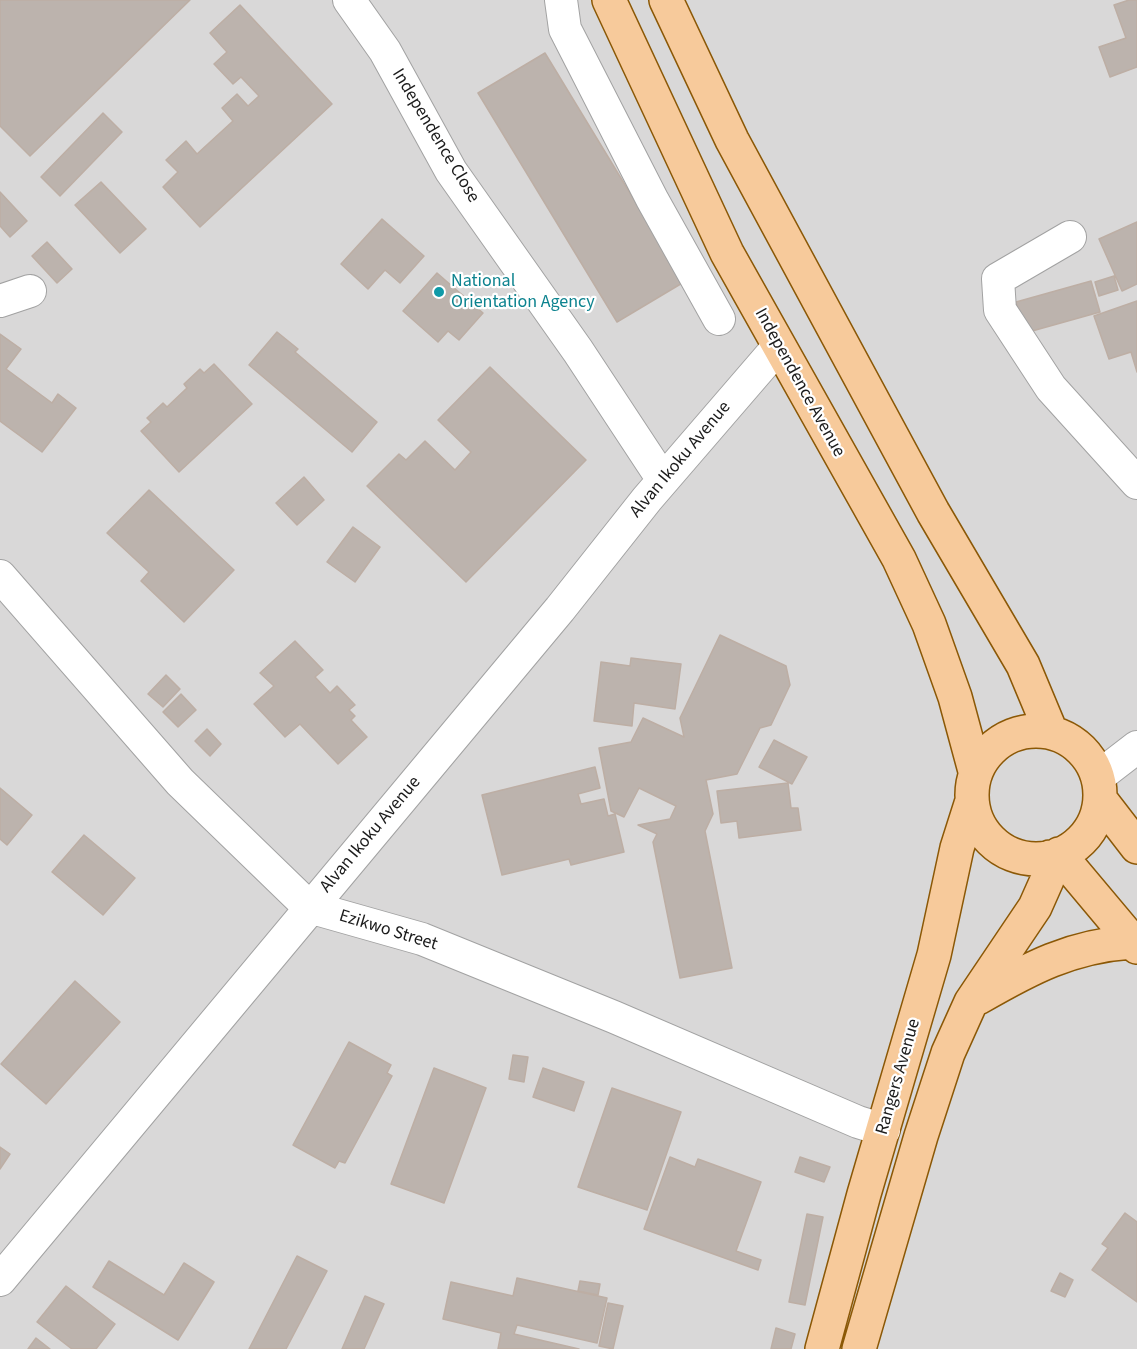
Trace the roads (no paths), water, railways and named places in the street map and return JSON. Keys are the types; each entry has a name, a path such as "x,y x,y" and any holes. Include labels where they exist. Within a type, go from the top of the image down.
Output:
{"main road":[{"name":"Independence Avenue","path":"609,0 727,253 899,560 919,602 955,697 975,771"},
{"path":"666,0 732,140 933,512 1023,665 1051,732"},
{"path":"1099,788 1096,816 1088,833 1075,846 1054,856 1028,858 1008,853 990,841 978,824 971,804 975,771 987,752 1006,737 1028,730 1051,732 1062,736 1081,749 1094,767 1099,788 1137,847"},
{"name":"Rangers Avenue","path":"822,1349 864,1194 934,955 957,848 971,804"},
{"path":"1054,856 1135,945"},
{"name":"Rangers Avenue","path":"860,1349 921,1136 948,1053 971,1002 1035,907 1045,886 1054,856"},
{"path":"971,1002 1047,960 1102,944 1135,945"}],"street":[{"name":"Independence Close","path":"349,0 385,51 451,171 578,351 663,480"},
{"path":"561,0 565,29 652,199 719,319"},
{"path":"1070,237 998,279 1000,310 1051,388 1137,482"},
{"path":"0,300 30,291"},
{"name":"Alvan Ikoku Avenue","path":"0,1280 86,1180 309,908 553,618 663,480 778,347"},
{"name":"Ezikwo Street","path":"0,576 180,782 309,908 422,939 614,1017 858,1122 884,1130"},
{"path":"1099,788 1137,747"}],"place":[{"name":"National Orientation Agency","path":"439,292"}]}
